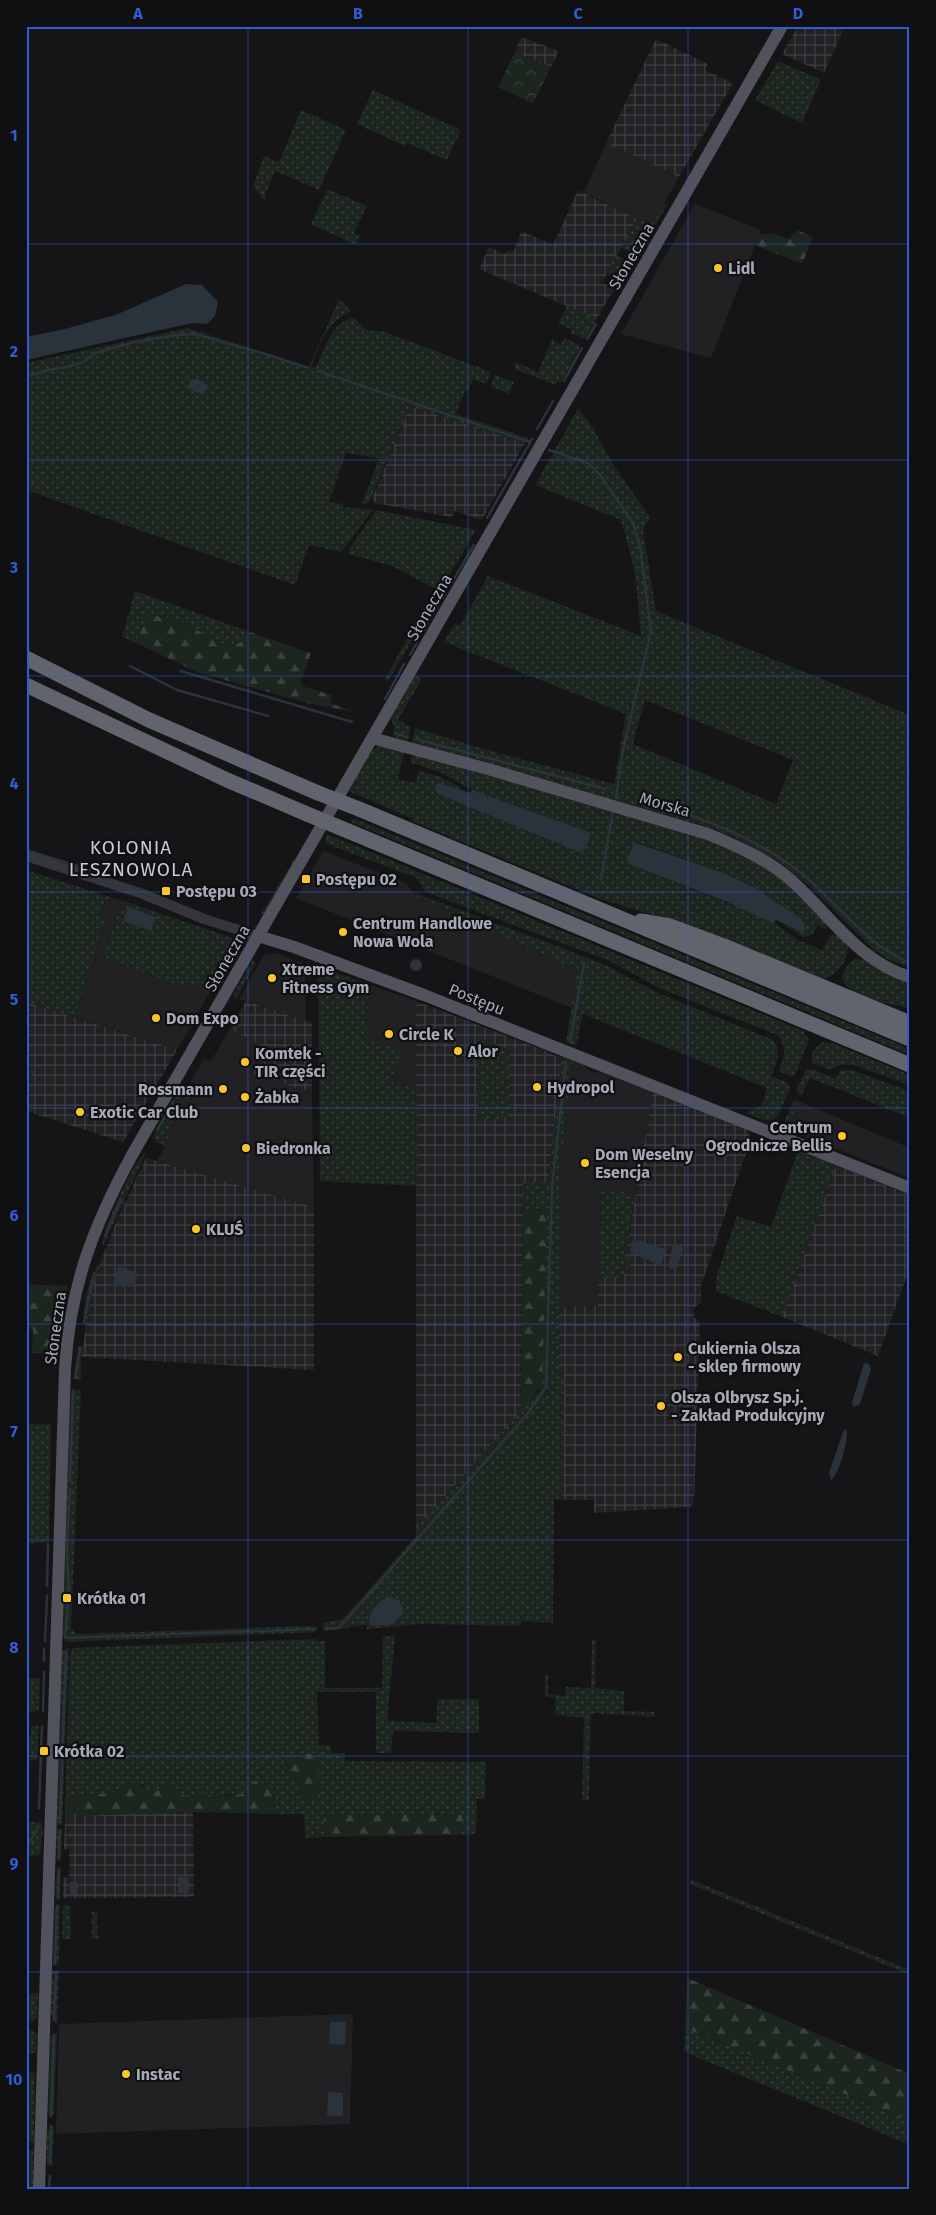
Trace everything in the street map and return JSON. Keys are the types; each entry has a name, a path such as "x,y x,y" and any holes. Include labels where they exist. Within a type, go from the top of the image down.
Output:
{"highway":[{"path":"26,658 149,720 318,793 910,1039"},
{"path":"26,685 227,780 910,1065"},
{"path":"610,915 670,926 778,968 910,1023"}],"main road":[{"name":"Słoneczna","path":"39,2189 65,1382 72,1311 87,1251 111,1193 782,26"},
{"name":"Morska","path":"372,738 698,831 740,847 792,880 866,954 893,970 910,977"},
{"name":"Postępu","path":"258,936 294,947 424,995 910,1188"}],"street":[{"name":"Postępu","path":"26,856 143,894 204,918 258,936"}],"shaded area":[{"path":"798,26 845,26 824,73 782,54"},
{"path":"521,37 559,51 551,67 515,52"},
{"path":"656,39 708,64 705,70 733,83 679,177 606,143"},
{"path":"606,143 679,177 651,226 584,192"},
{"path":"578,190 637,219 603,281 603,283 614,289 597,319 479,269 489,247 505,254 507,250 514,251 521,231 553,245"},
{"path":"695,204 761,230 711,358 621,334"},
{"path":"186,284 202,285 218,302 215,316 207,324 192,323 26,360 26,337 65,329 118,314"},
{"path":"197,379 207,385 207,389 199,393 188,387 190,380"},
{"path":"410,406 525,443 482,520 455,511 452,517 375,503 372,499"},
{"path":"440,783 470,793 472,790 589,832 591,835 585,849 579,852 438,794 435,789 437,784"},
{"path":"634,842 721,872 755,888 800,918 805,925 804,931 801,932 776,920 773,923 722,900 629,864 627,860"},
{"path":"323,851 406,883 416,897 463,915 468,921 577,970 572,1008 296,898"},
{"path":"110,897 124,901 119,909 104,956 105,959 183,987 210,983 214,985 177,1050 75,1017 105,920 100,918 106,901 108,902"},
{"path":"128,907 156,917 151,931 123,921"},
{"path":"275,953 311,966 308,966 305,970 306,1021 239,999 264,955"},
{"path":"416,959 422,965 416,971 410,965"},
{"path":"368,984 416,1001 417,1090 391,1081 367,1038"},
{"path":"246,1001 312,1023 312,1093 253,1074 262,1046 230,1029"},
{"path":"416,1001 562,1057 548,1183 523,1183 521,1412 416,1528"},
{"path":"26,1002 177,1050 123,1142 26,1111"},
{"path":"230,1029 262,1046 253,1074 312,1093 314,1207 157,1161 165,1147 178,1104 191,1098 189,1097 196,1085 191,1081 204,1059 211,1061"},
{"path":"573,1060 585,1065 585,1068 592,1072 603,1073 653,1093 635,1194 601,1188 598,1307 559,1307 559,1180"},
{"name":"Olsza Olbrysz Sp.j. - Zakład Produkcyjny","path":"653,1093 747,1129 751,1138 701,1286 701,1302 694,1308 694,1317 700,1323 694,1502 690,1507 594,1513 594,1500 562,1500 564,1374 559,1374 559,1307 598,1306 599,1246 625,1256"},
{"name":"Centrum Ogrodnicze Bellis","path":"798,1101 910,1148 910,1178 786,1129"},
{"path":"146,1158 314,1207 314,1370 81,1357 95,1276 117,1220"},
{"path":"836,1165 910,1195 910,1267 878,1356 782,1317"},
{"path":"640,1240 652,1246 663,1248 665,1251 662,1264 657,1264 630,1252 632,1241"},
{"path":"678,1243 683,1249 677,1268 670,1269 668,1266 673,1246"},
{"path":"118,1266 138,1273 134,1287 112,1286"},
{"path":"864,1363 869,1364 871,1369 860,1404 853,1407 852,1403"},
{"path":"846,1429 843,1455 837,1471 831,1480 829,1473 843,1432"},
{"path":"391,1597 399,1600 403,1609 402,1615 390,1625 370,1626 370,1617 374,1608 386,1598"},
{"path":"193,1812 194,1897 63,1898 63,1878 69,1877 70,1856 69,1850 64,1849 65,1822 72,1816"},
{"path":"178,1877 189,1877 189,1893 178,1893"},
{"path":"70,1882 78,1882 78,1894 70,1894"},
{"path":"353,2014 350,2124 56,2134 59,2024"},
{"path":"330,2022 346,2022 345,2045 329,2044"},
{"path":"328,2092 343,2093 343,2116 327,2116"}],"green space":[{"path":"515,52 551,67 533,104 498,87"},
{"path":"778,61 821,80 802,123 755,100"},
{"path":"373,90 461,130 447,160 407,143 405,146 357,124"},
{"path":"301,110 346,130 319,190 275,171 265,195 265,201 253,186 264,156 279,162"},
{"path":"327,189 367,206 354,233 360,236 356,245 311,224"},
{"path":"663,204 667,205 638,255 621,248 637,219 651,225"},
{"path":"797,230 813,237 802,264 755,245 759,234 774,234 789,239"},
{"path":"616,255 633,264 623,282 606,274"},
{"path":"339,299 351,311 336,321 325,334 311,367 316,367 330,337 340,324 354,318 367,330 385,332 491,372 486,384 473,379 468,391 465,391 456,414 528,438 525,443 410,406 369,503 362,504 379,458 346,453 329,502 343,504 343,507 373,510 341,552 309,545 295,585 26,490 26,363 188,328 309,367"},
{"path":"567,306 597,319 585,339 571,333 571,329 558,324"},
{"path":"555,333 553,340 561,344 565,338 581,346 561,383 558,381 556,385 517,370 514,365 515,362 538,372"},
{"path":"495,375 514,382 509,394 491,386"},
{"path":"578,409 590,423 614,466 650,517 643,530 656,611 910,715 910,968 887,959 873,949 809,886 781,863 738,839 695,823 412,742 415,728 484,749 614,784 626,714 444,642 455,624 460,626 488,576 641,636 635,572 621,520 535,485","holes":["645,700 793,760 776,804 633,744"]},
{"path":"376,510 476,530 440,591 392,566 348,554 350,548"},
{"path":"135,591 250,632 243,641 227,645 182,622 151,615 143,624 136,643 122,637"},
{"path":"151,615 182,622 227,645 243,641 250,632 311,653 301,681 302,686 332,695 330,703 354,712 307,703 197,672 136,643 146,618"},
{"path":"413,627 419,629 388,681 385,680"},
{"path":"414,675 422,679 398,720 411,727 408,741 393,736 394,726 390,717"},
{"path":"380,746 404,751 398,779 415,783 419,771 441,777 466,791 440,783 589,832 472,790 440,772 412,763 410,759 414,754 710,838 781,875 828,926 824,930 817,924 816,930 812,934 808,937 802,937 782,923 801,932 755,888 721,872 637,842 634,842 627,860 629,864 770,920 798,940 822,950 830,936 835,933 847,943 847,956 836,972 824,978 818,978 666,919 603,900 412,821 413,819 349,791 366,759"},
{"path":"353,818 910,1049 910,1055 351,822"},
{"path":"327,834 803,1031 809,1040 795,1075 791,1077 779,1071 784,1048 777,1035 659,988 610,961 425,892 417,878 330,845 325,842"},
{"path":"294,859 297,861 265,915 261,914"},
{"path":"26,870 110,897 108,902 105,901 100,918 105,920 75,1017 26,1002 26,933 30,922 26,920"},
{"path":"412,892 605,965 658,993 771,1039 777,1047 778,1057 771,1076 787,1082 790,1088 778,1116 767,1120 746,1113 762,1105 767,1088 583,1014 576,1046 566,1042 577,970 468,921 463,915 416,897"},
{"path":"124,901 233,938 236,946 214,985 210,983 183,987 105,959 104,956 119,909"},
{"path":"855,959 864,959 910,982 910,1008 869,998 850,989 844,982 843,975"},
{"path":"253,960 256,963 236,999 233,995"},
{"path":"322,968 368,984 367,1038 402,1052 391,1081 417,1090 417,1186 320,1181 318,970"},
{"path":"484,1040 510,1050 509,1105 513,1105 509,1116 500,1119 480,1119 478,1116 478,1043"},
{"path":"822,1042 832,1043 910,1075 910,1085 854,1065 841,1065 831,1070 813,1063 812,1054"},
{"path":"562,1057 573,1060 559,1180 559,1374 564,1374 562,1500 554,1499 553,1623 521,1621 521,1626 422,1624 367,1629 367,1625 323,1631 323,1623 343,1619 416,1536 416,1528 540,1390 547,1210 523,1209 523,1182 548,1183"},
{"path":"26,1060 33,1071 31,1080 26,1085"},
{"path":"806,1069 815,1070 836,1079 841,1070 852,1070 910,1091 910,1118 810,1078 801,1096 798,1094 797,1089"},
{"path":"175,1094 184,1094 191,1098 178,1104 165,1147 153,1137"},
{"path":"794,1101 798,1101 787,1128 785,1119"},
{"path":"798,1151 836,1165 782,1317 716,1291 717,1274 737,1216 771,1227"},
{"path":"144,1153 146,1153 103,1247 103,1240 111,1215 132,1171"},
{"path":"601,1188 635,1194 625,1256 632,1260 623,1278 599,1278"},
{"path":"523,1209 547,1210 542,1385 521,1412"},
{"path":"101,1263 95,1276 86,1329 83,1315 86,1295 93,1275"},
{"path":"26,1284 68,1286 60,1322 57,1355 32,1353 33,1329 26,1329"},
{"path":"84,1345 81,1357 81,1380 74,1379 78,1347"},
{"path":"72,1389 81,1390 71,1629 77,1634 305,1626 317,1627 316,1632 66,1642 63,1636 64,1603 70,1602 70,1594 64,1594"},
{"path":"26,1424 51,1424 49,1542 26,1543"},
{"path":"383,1636 395,1636 387,1721 436,1723 438,1699 479,1699 479,1733 393,1731 391,1753 376,1753 376,1692 317,1692 319,1745 330,1745 331,1753 345,1753 345,1761 486,1762 485,1799 477,1799 476,1834 462,1835 462,1814 325,1815 325,1837 305,1838 304,1814 274,1814 274,1795 250,1788 250,1792 245,1795 229,1794 215,1797 203,1793 191,1797 181,1795 168,1785 155,1792 147,1790 143,1785 131,1783 115,1792 65,1798 70,1656 72,1648 317,1639 317,1641 325,1641 325,1688 382,1688","holes":["298,1783 320,1798 299,1799"]},
{"path":"592,1639 596,1640 595,1688 624,1691 624,1711 655,1712 655,1717 591,1713 589,1800 582,1800 584,1718 556,1715 555,1698 545,1696 545,1675 548,1675 548,1694 565,1696 566,1687 591,1688"},
{"path":"69,1648 62,1825 57,1825 62,1651"},
{"path":"26,1678 40,1678 39,1711 26,1712"},
{"path":"39,1725 37,1760 26,1761 26,1735 31,1735 31,1726"},
{"path":"319,1753 320,1798 299,1799 298,1783 287,1768 287,1754"},
{"path":"258,1780 273,1790 274,1814 193,1812 72,1816 65,1822 65,1798 115,1792 131,1783 137,1782 147,1790 155,1792 168,1785 174,1785 181,1795 204,1793 215,1797 248,1793 250,1792 251,1783"},
{"path":"463,1814 462,1835 325,1837 324,1815"},
{"path":"26,1822 41,1822 43,1830 40,1855 26,1856"},
{"path":"56,1829 62,1829 61,1861 57,1860"},
{"path":"57,1868 61,1868 60,1899 55,1895"},
{"path":"690,1879 910,1970 910,1975 690,1884"},
{"path":"60,1904 59,1965 53,1965 54,1908"},
{"path":"63,1905 71,1906 71,1939 62,1939"},
{"path":"92,1912 97,1912 98,1939 92,1939"},
{"path":"59,1970 57,2025 51,2014 50,2000 52,1971"},
{"path":"687,1978 910,2074 910,2121 685,2028"},
{"path":"38,1993 37,2017 33,2021 26,2021 26,1994"},
{"path":"685,2028 910,2121 910,2145 684,2052"},
{"path":"29,2031 37,2034 36,2053 28,2053"},
{"path":"57,2033 54,2115 48,2115 50,2036"},
{"path":"28,2072 35,2074 34,2142 26,2143"},
{"path":"54,2125 52,2166 47,2166 47,2131"},
{"path":"26,2150 33,2150 33,2189 26,2189"}],"waterway":[{"path":"587,339 596,324"},
{"path":"26,377 83,362 96,353 131,343 176,335 195,334 305,367"},
{"path":"564,381 582,348"},
{"path":"318,371 530,442"},
{"path":"537,429 553,401"},
{"path":"487,518 532,439"},
{"path":"549,450 588,463 600,475 633,523 640,546 651,631 623,750 616,798"},
{"path":"452,582 474,545"},
{"path":"437,607 446,592"},
{"path":"424,630 431,617"},
{"path":"410,655 418,641"},
{"path":"385,699 404,664"},
{"path":"130,666 177,690 268,716"},
{"path":"181,671 352,722"},
{"path":"395,733 406,737"},
{"path":"416,739 605,789"},
{"path":"638,798 706,821 770,851 808,879 868,936 910,963"},
{"path":"601,880 613,811"},
{"path":"26,850 93,871"},
{"path":"570,1042 584,963"},
{"path":"326,1629 339,1628 529,1412 546,1387 552,1186 566,1062"},
{"path":"157,1130 173,1103"},
{"path":"105,1236 121,1199"},
{"path":"84,1322 94,1273"},
{"path":"75,1378 80,1348"},
{"path":"70,1481 73,1391"},
{"path":"70,1489 67,1549 69,1589 65,1638 315,1629"},
{"path":"47,1586 48,1544"},
{"path":"45,1641 47,1596"},
{"path":"44,1649 44,1661"},
{"path":"60,1822 66,1652"},
{"path":"43,1711 44,1672"},
{"path":"39,1808 42,1726"},
{"path":"26,1845 36,1833 38,1826"},
{"path":"59,1857 60,1831"},
{"path":"58,1898 59,1871"},
{"path":"55,1964 57,1906"},
{"path":"54,2020 56,1972"},
{"path":"51,2116 54,2035"},
{"path":"50,2162 51,2126"},
{"path":"49,2189 50,2176"}],"place":[{"name":"Lidl","path":"718,268"},
{"name":"Postępu 02","path":"306,879"},
{"name":"Postępu 03","path":"166,891"},
{"name":"Centrum Handlowe Nowa Wola","path":"343,932"},
{"name":"Xtreme Fitness Gym","path":"272,978"},
{"name":"Dom Expo","path":"156,1018"},
{"name":"Circle K","path":"389,1034"},
{"name":"Alor","path":"458,1051"},
{"name":"Komtek - TIR części","path":"245,1062"},
{"name":"Hydropol","path":"537,1087"},
{"name":"Rossmann","path":"223,1089"},
{"name":"Żabka","path":"245,1097"},
{"name":"Exotic Car Club","path":"80,1112"},
{"name":"Centrum Ogrodnicze Bellis","path":"842,1136"},
{"name":"Biedronka","path":"246,1148"},
{"name":"Dom Weselny Esencja","path":"585,1163"},
{"name":"KLUŚ","path":"196,1229"},
{"name":"Cukiernia Olsza - sklep firmowy","path":"678,1357"},
{"name":"Olsza Olbrysz Sp.j. - Zakład Produkcyjny","path":"661,1406"},
{"name":"Krótka 01","path":"67,1598"},
{"name":"Krótka 02","path":"44,1751"},
{"name":"Instac","path":"126,2074"}],"district":[{"name":"KOLONIA LESZNOWOLA","path":"131,858"}]}
